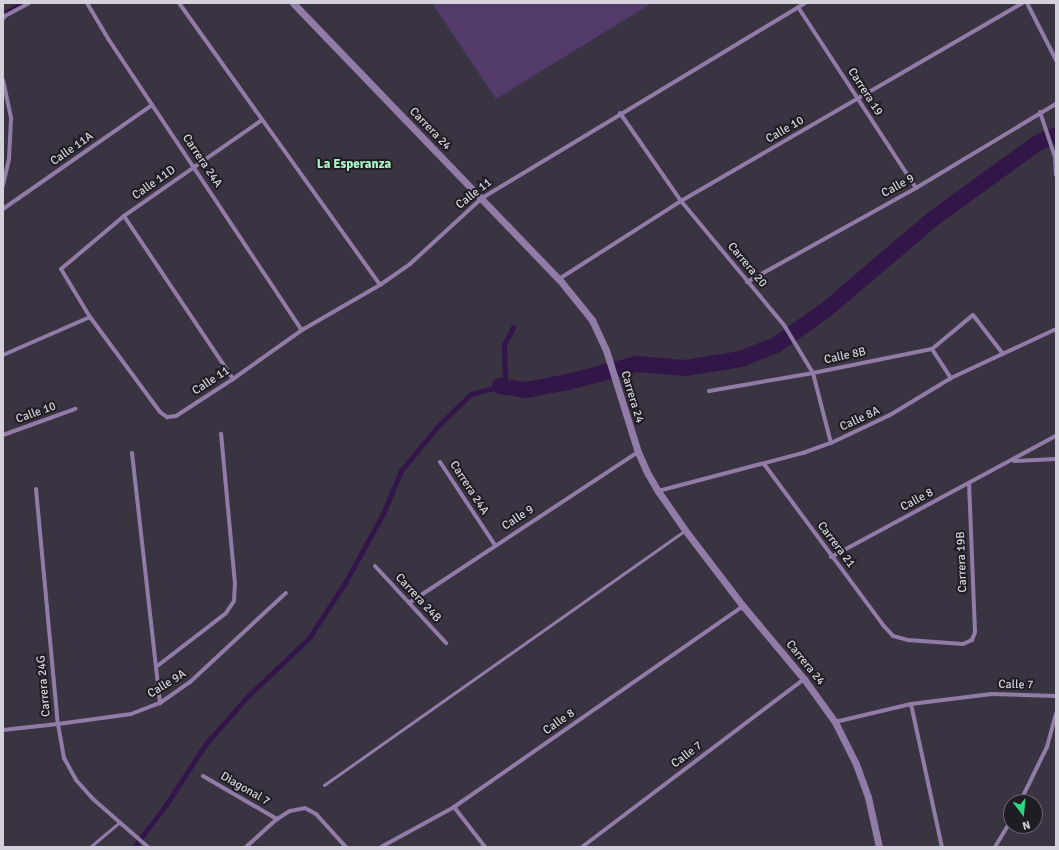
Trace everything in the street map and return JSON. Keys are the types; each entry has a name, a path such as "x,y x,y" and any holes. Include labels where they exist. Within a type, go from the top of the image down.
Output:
{"street":[{"path":"3,19 5,16 29,3"},
{"name":"Carrera 24A","path":"87,3 152,105 195,167 302,330"},
{"path":"179,3 380,285"},
{"name":"Carrera 24","path":"293,3 559,278 592,320 606,350 638,452 658,491 685,530 743,606 804,679 835,722 856,764 868,797 879,847"},
{"name":"Calle 11","path":"90,317 160,412 167,417 176,416 233,380 302,330 380,285 410,264 482,198 620,113 804,3"},
{"name":"Calle 10","path":"559,278 681,201 858,100 1022,3"},
{"path":"1027,3 1056,60"},
{"name":"Carrera 19","path":"798,7 916,188"},
{"path":"3,80 11,119 9,158 3,185"},
{"name":"Calle 9","path":"747,282 916,188 1040,112 1056,104"},
{"name":"Calle 11A","path":"3,209 152,105"},
{"path":"1040,112 1055,157 1056,175"},
{"name":"Carrera 20","path":"620,113 681,201 784,325 813,373 831,443"},
{"name":"Calle 11D","path":"90,317 61,269 124,216 262,120"},
{"path":"124,216 233,380"},
{"name":"Calle 8B","path":"709,392 932,349 973,315 1003,354"},
{"path":"3,355 90,317"},
{"name":"Calle 8A","path":"658,491 764,464 831,443 890,415 951,378 1056,329"},
{"path":"932,349 951,378"},
{"name":"Calle 10","path":"3,435 75,409"},
{"path":"156,668 226,613 234,601 235,584 221,434"},
{"name":"Calle 8","path":"831,557 1056,436"},
{"name":"Calle 9","path":"409,603 638,452"},
{"path":"132,453 160,703"},
{"name":"Calle 8","path":"1012,461 1056,459"},
{"name":"Carrera 24A","path":"440,462 495,545"},
{"name":"Carrera 21","path":"764,464 831,557 893,636"},
{"name":"Carrera 19B","path":"893,636 908,640 963,644 972,640 975,632 969,484"},
{"name":"Carrera 24G","path":"36,489 58,724 64,758 76,780 94,799 146,845"},
{"name":"Carrera 24B","path":"375,566 446,643"},
{"name":"Calle 9A","path":"3,730 131,714 160,703 189,683 286,593"},
{"name":"Calle 8","path":"381,847 454,807 743,606"},
{"name":"Calle 7","path":"582,847 804,679"},
{"name":"Calle 7","path":"835,722 878,710 911,704 991,694 1056,696"},
{"path":"911,704 942,847"},
{"path":"1024,794 1047,747 1056,713"},
{"name":"Diagonal 7","path":"203,776 277,819"},
{"path":"454,807 486,847"},
{"path":"246,847 277,819 290,811 306,808 316,814 346,847"},
{"path":"995,847 1003,834"}],"lane":[{"path":"324,785 685,530"},
{"path":"90,847 120,822"}],"shaded area":[{"path":"432,3 652,3 496,99"}],"waterway":[{"path":"3,14 23,3"},
{"path":"500,386 526,390 568,382 637,364 685,368 741,359 776,345 827,309 934,218 1039,142 1056,135"},
{"path":"134,847 166,805 205,745 249,695 309,638 345,583 383,514 401,471 438,426 471,394 500,386 505,377 504,345 513,327"}],"district":[{"name":"La Esperanza","path":"354,164"}]}
